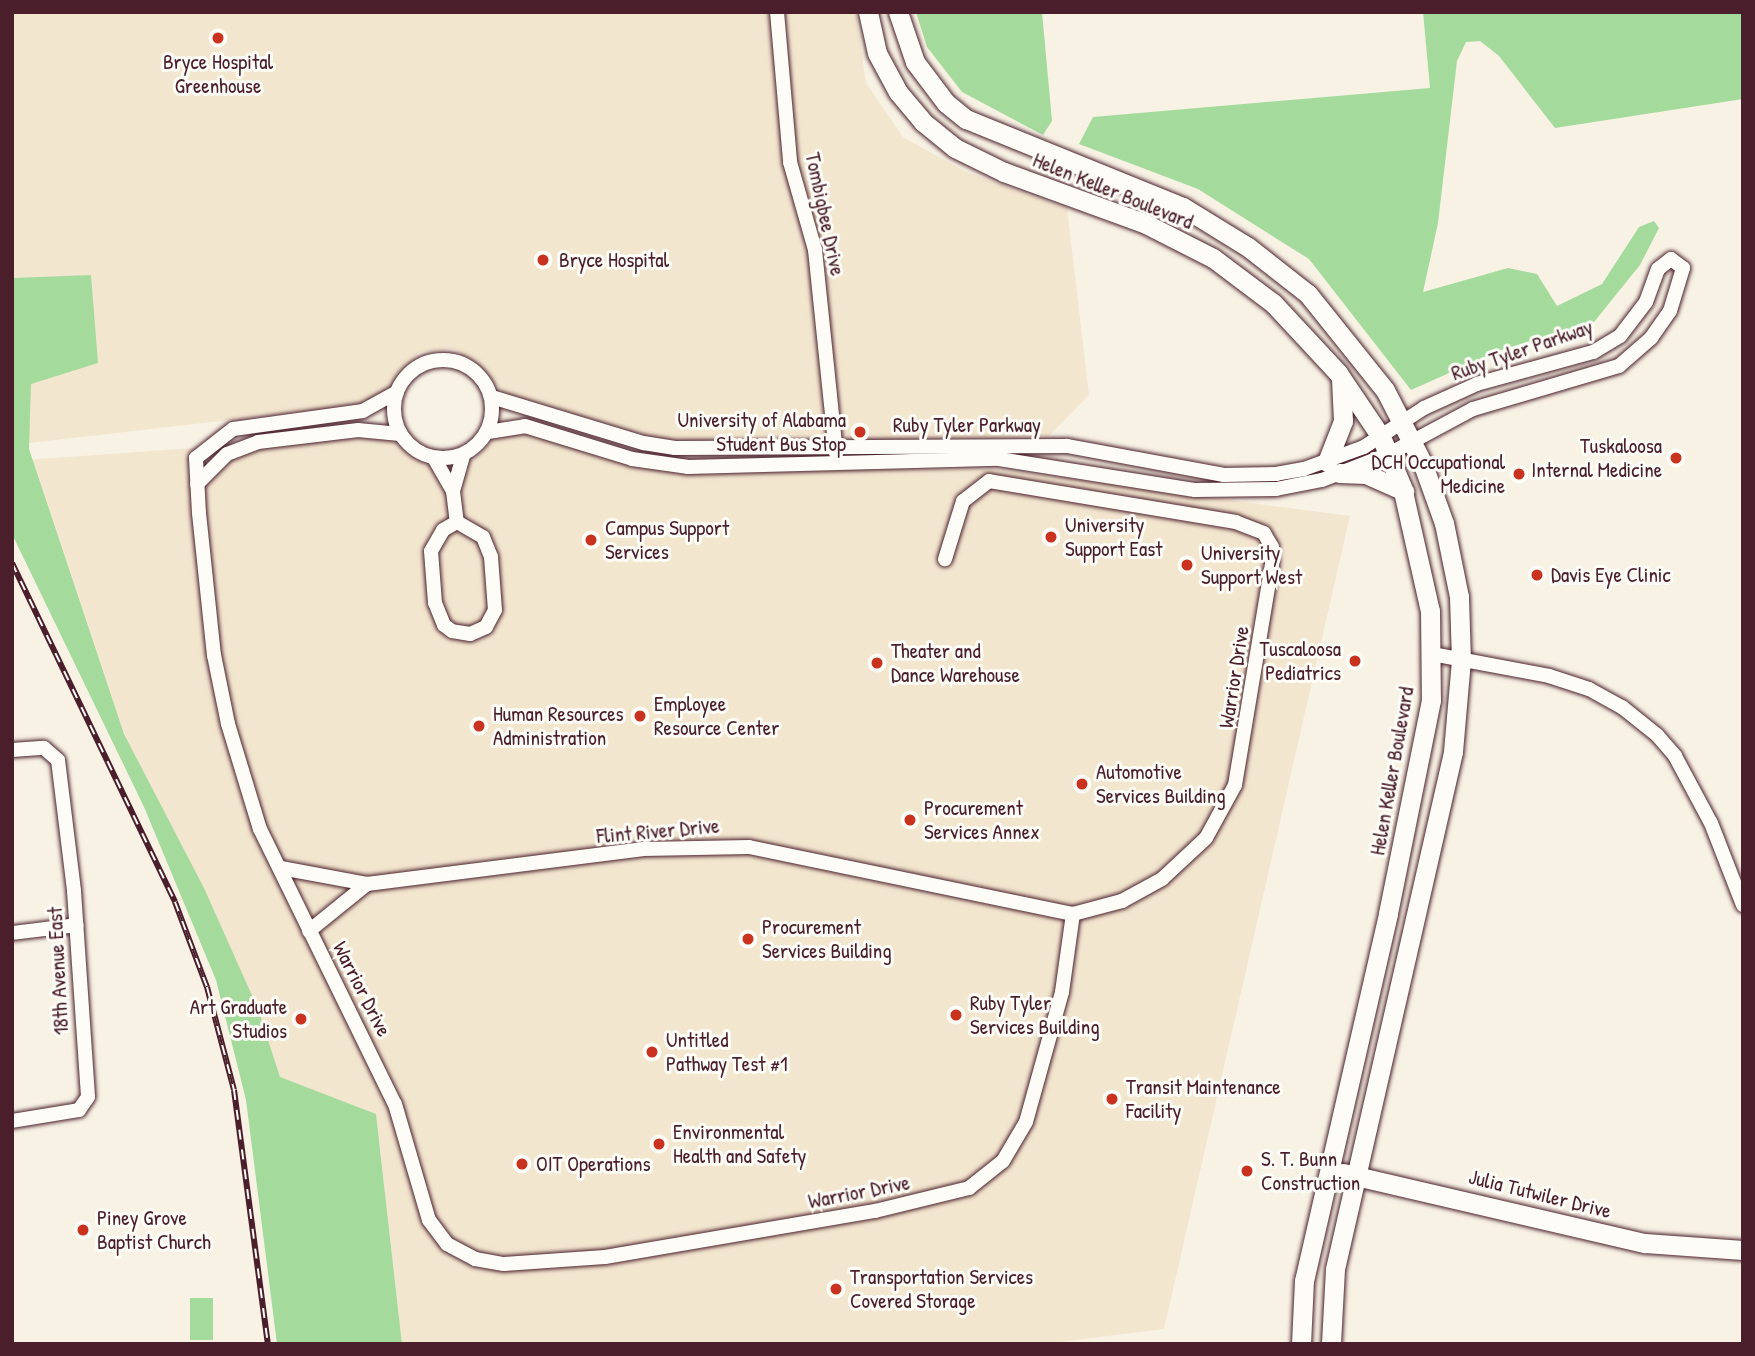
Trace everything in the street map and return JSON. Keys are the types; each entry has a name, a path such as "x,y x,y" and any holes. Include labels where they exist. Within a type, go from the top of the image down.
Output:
{"street":[{"name":"Tombigbee Drive","path":"777,12 790,162 815,250 838,465"},
{"name":"Helen Keller Boulevard","path":"868,12 877,53 898,92 940,137 975,159 1146,224 1213,258 1273,303 1341,377 1385,445 1404,491 1424,569 1432,654 1425,741 1304,1280 1301,1344"},
{"name":"Helen Keller Boulevard","path":"898,12 915,62 946,103 987,131 1183,207 1248,247 1308,294 1361,354 1403,421 1444,523 1459,597 1461,660 1453,752 1335,1269 1331,1344"},
{"name":"Ruby Tyler Parkway","path":"488,432 525,426 632,459 688,467 999,460 1232,492 1305,484 1333,468 1385,445 1413,443 1445,422 1486,406 1619,366 1651,338 1676,298 1683,268 1671,259 1658,269 1646,302 1620,335 1583,355 1476,384 1403,421 1385,445"},
{"path":"1583,355 1589,375"},
{"path":"400,435 394,406 397,392 422,364 452,360 477,373 492,397 488,432 463,455 453,491"},
{"path":"1341,377 1343,421 1333,468 1366,474 1404,491"},
{"path":"1476,384 1486,406"},
{"name":"Warrior Drive","path":"397,392 363,411 233,429 196,458 214,654 228,724 260,829 394,1104 429,1220 460,1253 489,1262 519,1265 729,1238 912,1203 981,1181 1012,1149 1030,1111 1062,992 1073,914 1122,901 1156,884 1196,849 1215,825 1243,756 1264,620 1272,547 1264,533 1236,522 989,481 963,501 945,559"},
{"name":"Ruby Tyler Parkway","path":"492,397 643,443 705,449 1067,446 1233,475 1333,468"},
{"path":"197,484 227,454 258,442 358,430 400,435 421,453 434,458 463,455"},
{"path":"434,458 453,491 457,522"},
{"path":"457,522 483,537 491,557 495,610 486,626 470,634 452,631 444,625 435,603 431,551 443,530 457,522"},
{"path":"1432,654 1549,676 1589,689 1622,707 1657,735 1675,756 1711,823 1743,905"},
{"name":"18th Avenue East","path":"12,750 44,748 58,760 77,925 88,1097 79,1110 12,1121"},
{"name":"Flint River Drive","path":"281,868 367,884 643,849 739,847 783,851 900,881 1073,914"},
{"path":"309,931 367,884"},
{"path":"12,933 77,925"},
{"name":"Julia Tutwiler Drive","path":"1329,1169 1645,1243 1743,1250"}],"shaded area":[{"name":"Bryce Hospital","path":"12,12 856,12 866,83 903,137 964,171 1067,208 1089,395 1049,436 705,444 656,439 521,400 503,392 482,368 454,349 419,352 384,395 369,404 12,445"},
{"path":"519,431 670,471 995,469 1350,516 1164,1329 1044,1344 402,1344 376,1114 280,1078 124,734 12,461 375,435 393,441 427,466 472,461 494,440"}],"green space":[{"path":"916,12 1042,12 1052,121 1043,135 962,92 927,47"},
{"path":"1423,12 1743,12 1743,99 1555,128 1499,56 1480,41 1466,42 1457,61 1438,223 1423,292 1508,268 1537,274 1557,306 1602,284 1639,227 1654,221 1659,228 1640,265 1594,322 1501,350 1411,390 1309,259 1198,189 1079,144 1093,117 1430,88"},
{"path":"91,275 98,363 31,384 29,449 124,734 204,888 258,1009 280,1077 376,1114 402,1344 277,1344 246,1100 216,980 144,807 12,534 12,278"},
{"path":"190,1298 213,1298 213,1340 190,1340"}],"railway":[{"path":"12,563 175,902 207,987 234,1090 268,1344"}],"place":[{"name":"Bryce Hospital Greenhouse","path":"218,38"},
{"name":"Bryce Hospital","path":"543,260"},
{"name":"University of Alabama Student Bus Stop","path":"860,432"},
{"name":"Tuskaloosa Internal Medicine","path":"1676,458"},
{"name":"DCH Occupational Medicine","path":"1519,474"},
{"name":"University Support East","path":"1051,537"},
{"name":"Campus Support Services","path":"591,540"},
{"name":"University Support West","path":"1187,565"},
{"name":"Davis Eye Clinic","path":"1537,575"},
{"name":"Tuscaloosa Pediatrics","path":"1355,661"},
{"name":"Theater and Dance Warehouse","path":"877,663"},
{"name":"Employee Resource Center","path":"640,716"},
{"name":"Human Resources Administration","path":"479,726"},
{"name":"Automotive Services Building","path":"1082,784"},
{"name":"Procurement Services Annex","path":"910,820"},
{"name":"Procurement Services Building","path":"748,939"},
{"name":"Ruby Tyler Services Building","path":"956,1015"},
{"name":"Art Graduate Studios","path":"301,1019"},
{"name":"Untitled Pathway Test #1","path":"652,1052"},
{"name":"Transit Maintenance Facility","path":"1112,1099"},
{"name":"Environmental Health and Safety","path":"659,1144"},
{"name":"OIT Operations","path":"522,1164"},
{"name":"S. T. Bunn Construction","path":"1247,1171"},
{"name":"Piney Grove Baptist Church","path":"83,1230"},
{"name":"Transportation Services Covered Storage","path":"836,1289"}]}
